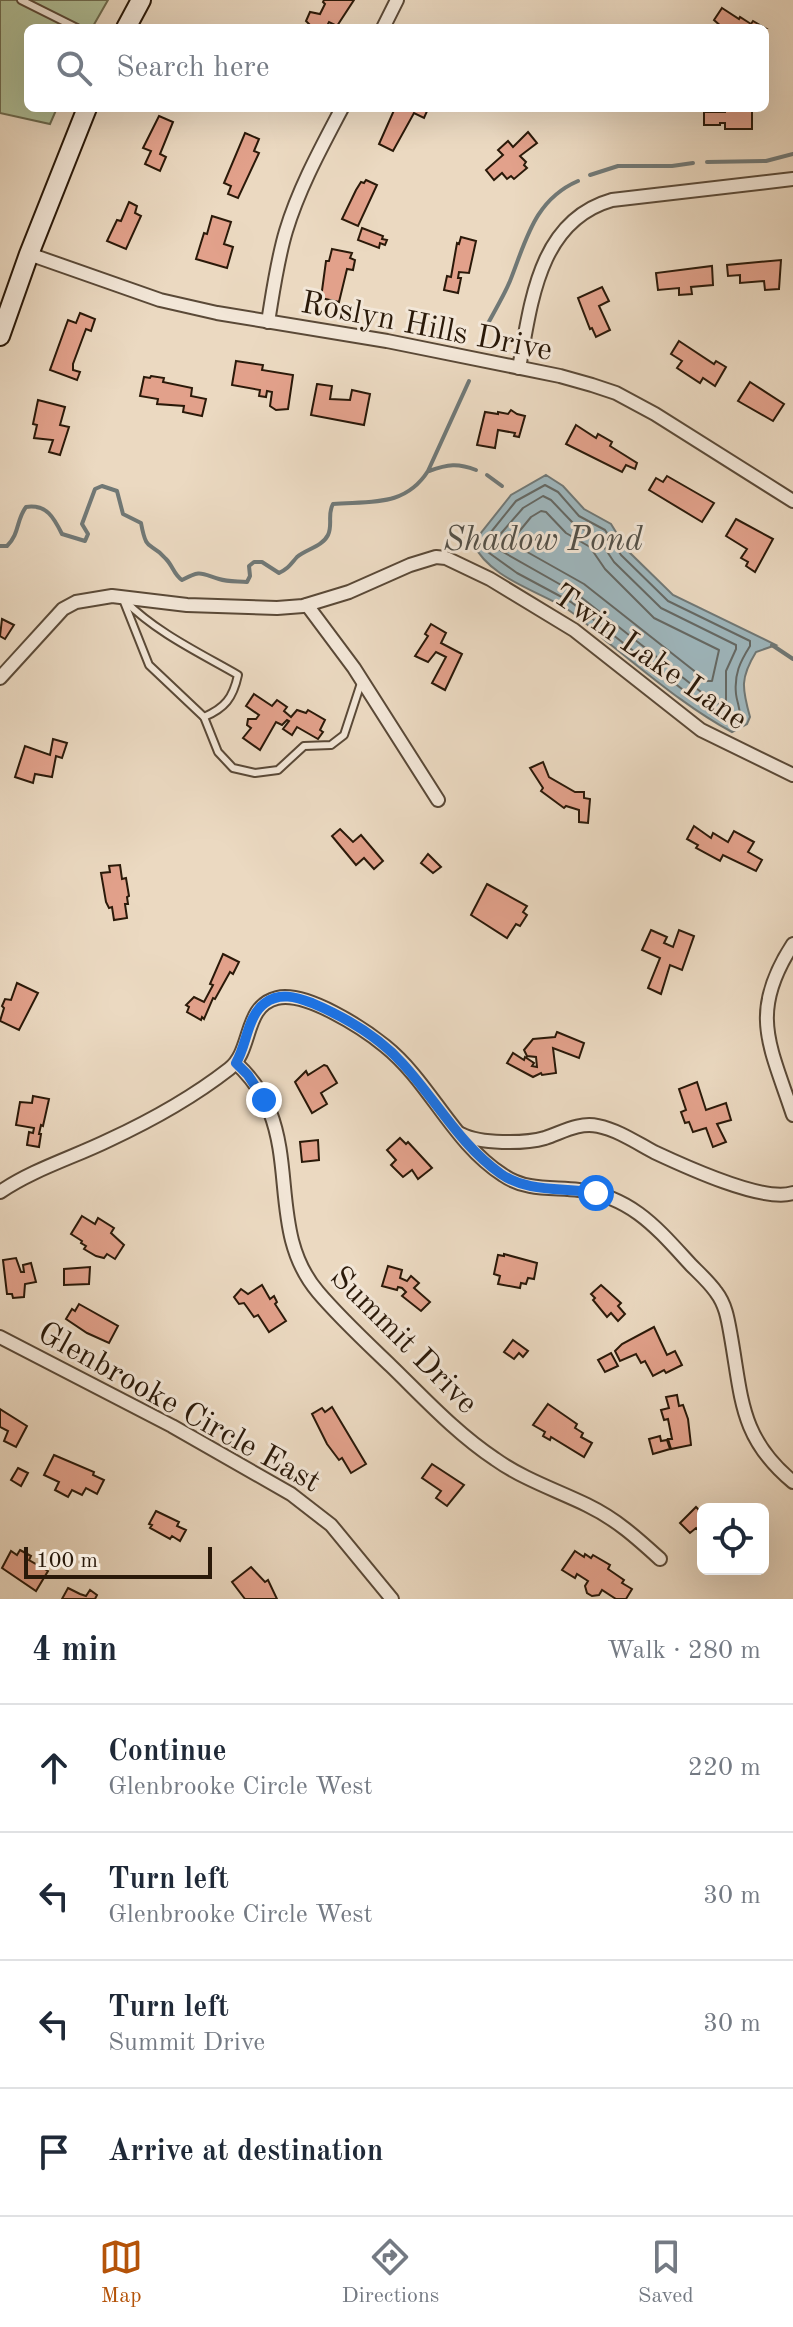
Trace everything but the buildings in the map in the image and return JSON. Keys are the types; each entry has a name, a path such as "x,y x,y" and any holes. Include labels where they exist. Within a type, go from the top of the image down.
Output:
{"main road":[{"path":"128,24 141,0"},
{"path":"0,336 85,112"}],"street":[{"path":"385,24 397,0"},
{"path":"268,322 277,263 286,232 340,112"},
{"path":"519,368 543,264 554,242 570,222 596,205 612,200 793,179"},
{"name":"Roslyn Hills Drive","path":"29,254 160,300 560,376 616,393 793,501"},
{"name":"Twin Lake Lane","path":"0,678 70,605 101,597 122,597 243,608 307,605 349,592 428,559 446,558 457,561 574,630 701,730 793,775"},
{"path":"307,605 362,680 438,800"},
{"path":"793,944 772,980 766,1013 770,1044 793,1115"},
{"path":"0,1192 45,1166 108,1141 202,1087 236,1063 252,1020 260,1008 275,998 288,996 300,999 351,1023 389,1049 483,1160 516,1183 587,1192 624,1203 650,1221 722,1300 744,1416 773,1464 793,1482"},
{"name":"Summit Drive","path":"236,1063 248,1075 270,1113 276,1132 291,1237 304,1272 317,1290 407,1382 474,1444 523,1476 602,1513 632,1533 660,1559"},
{"path":"458,1133 469,1139 526,1141 543,1139 575,1127 595,1126 621,1135 672,1161 754,1192 771,1196 793,1193"},
{"name":"Glenbrooke Circle East","path":"0,1337 172,1426 291,1494 331,1525 392,1599"}],"lane":[{"path":"21,0 69,24"},
{"path":"122,597 149,665 204,717 218,752 233,768 255,773 278,770 304,746 331,745 344,735 362,680"},
{"path":"122,597 141,617 184,647 238,675 234,692 222,709 204,717"}],"green space":[{"path":"0,0 108,0 94,24 24,24 24,112 55,112 50,124 0,113"}],"water":[{"name":"Shadow Pond","path":"546,475 563,486 584,509 611,524 627,550 673,595 776,645 756,652 747,669 744,683 750,717 747,724 732,732 715,723 668,690 574,614 500,573 480,554 473,543 511,495"}],"waterway":[{"path":"707,162 766,161 793,154"},
{"path":"590,175 618,166 693,163"},
{"path":"481,337 507,288 541,210 563,189 578,181"},
{"path":"0,546 7,546 11,541 26,507 45,510 62,534 85,541 88,534 82,524 95,489 102,486 117,491 123,514 141,523 147,543 161,553 182,580 200,574 226,581 247,582 249,566 254,562 262,562 279,573 325,539 333,504 386,500 409,491 419,483 428,471 469,381"},
{"path":"429,471 453,465 476,470"},
{"path":"487,475 502,486"},
{"path":"772,645 793,659"}],"route":[{"path":"264,1100 236,1063 242,1054 252,1020 260,1008 275,998 288,996 300,999 351,1023 389,1049 458,1133 502,1175 530,1187 596,1193"}]}
